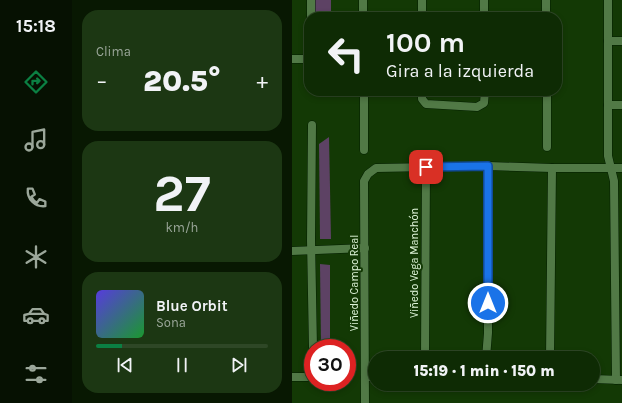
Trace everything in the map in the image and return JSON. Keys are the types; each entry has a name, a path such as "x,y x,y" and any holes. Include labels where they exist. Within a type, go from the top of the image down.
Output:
{"street":[{"path":"311,0 311,12"},
{"path":"363,0 363,12"},
{"path":"422,0 422,12"},
{"path":"484,0 484,12"},
{"path":"546,0 546,12"},
{"path":"600,379 619,380 614,181 608,156 608,0"},
{"path":"608,41 622,41"},
{"path":"292,59 304,59"},
{"path":"364,96 364,150"},
{"path":"422,96 422,99 428,105 477,107 484,103 485,96"},
{"path":"547,96 547,147"},
{"path":"608,105 622,105"},
{"path":"312,125 313,339"},
{"path":"426,167 488,166 622,168"},
{"path":"487,351 488,333 488,166"},
{"name":"Viñedo Campo Real","path":"365,403 364,181 368,174 376,168 426,167"},
{"name":"Viñedo Vega Manchón","path":"425,351 426,167"},
{"path":"550,351 552,168"},
{"path":"292,251 364,248"},
{"path":"292,378 304,377"}],"shaded area":[{"path":"315,0 331,0 331,12 315,12"},
{"path":"450,96 472,96 471,97"},
{"path":"329,137 331,239 320,239 319,144"},
{"path":"320,264 330,265 330,339 321,339"}],"route":[{"path":"426,167 488,166 488,303"}]}
